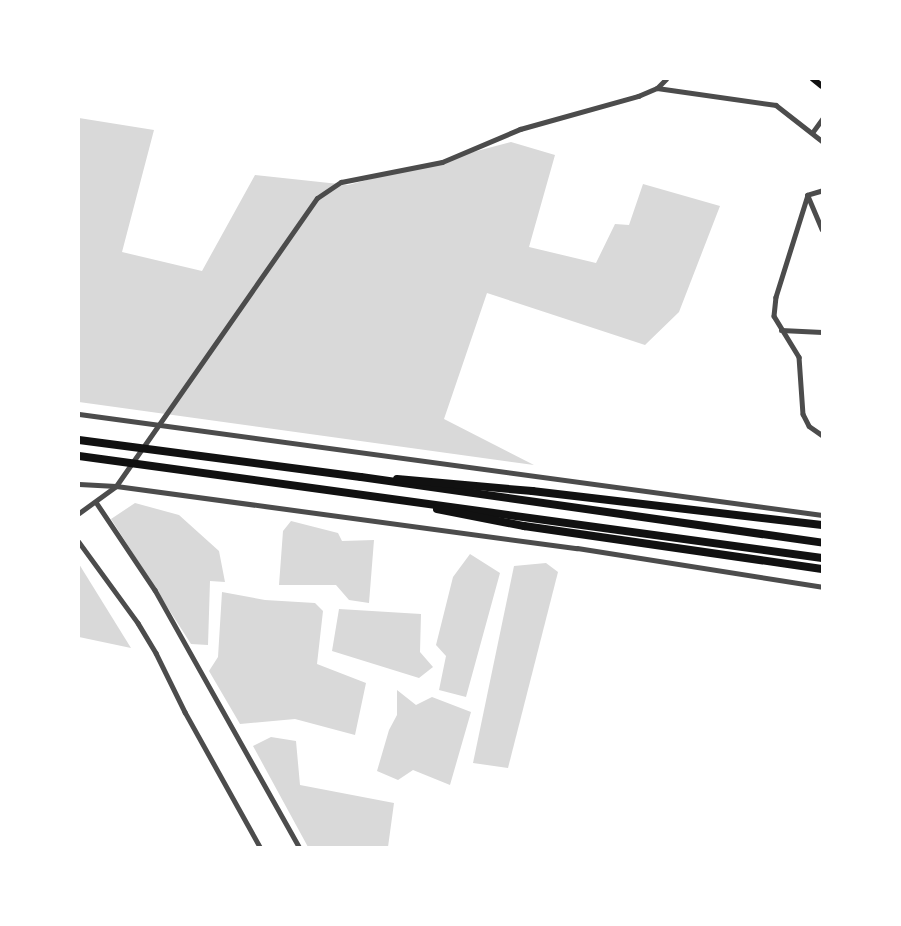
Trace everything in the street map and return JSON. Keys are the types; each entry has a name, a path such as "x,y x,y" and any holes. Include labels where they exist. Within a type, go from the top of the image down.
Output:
{"highway":[{"path":"79,440 822,543"},
{"path":"79,456 822,558"},
{"path":"361,477 507,488 822,525"},
{"path":"358,493 524,526 822,569"}],"main road":[{"path":"813,79 822,86"}],"street":[{"path":"657,88 666,79"},
{"path":"79,513 116,486 317,198 341,183 442,163 520,129 657,88 776,105 822,141"},
{"path":"812,133 822,120"},
{"path":"808,195 822,191"},
{"path":"808,195 822,229"},
{"path":"808,195 776,297 774,316 780,330 799,357 803,414 809,426 822,435"},
{"path":"780,330 822,332"},
{"path":"79,414 458,468 822,515"},
{"path":"81,484 116,486 577,548 822,587"},
{"path":"94,503 155,590 299,847"},
{"path":"79,542 150,643 260,847"}],"shaded area":[{"path":"79,118 154,130 122,252 202,271 255,175 348,185 511,142 555,155 529,247 596,263 615,224 629,225 643,184 720,206 679,312 645,345 487,293 444,419 534,465 79,402"},
{"path":"135,503 179,515 219,551 225,582 210,581 208,645 191,644 111,519"},
{"path":"291,521 338,533 342,541 374,540 369,603 349,600 336,585 279,585 283,531"},
{"path":"470,554 500,573 466,697 439,690 446,656 436,645 453,577"},
{"path":"546,563 558,572 508,768 473,763 514,566"},
{"path":"79,564 131,648 79,637"},
{"path":"222,592 265,600 315,603 323,611 317,664 366,683 355,735 295,719 240,724 209,671 218,657"},
{"path":"339,609 421,614 420,652 433,667 419,678 332,651"},
{"path":"397,690 416,705 432,697 471,712 450,785 413,770 398,780 377,771 389,730 397,715"},
{"path":"271,737 296,741 300,785 394,803 388,847 308,847 253,746"}]}
